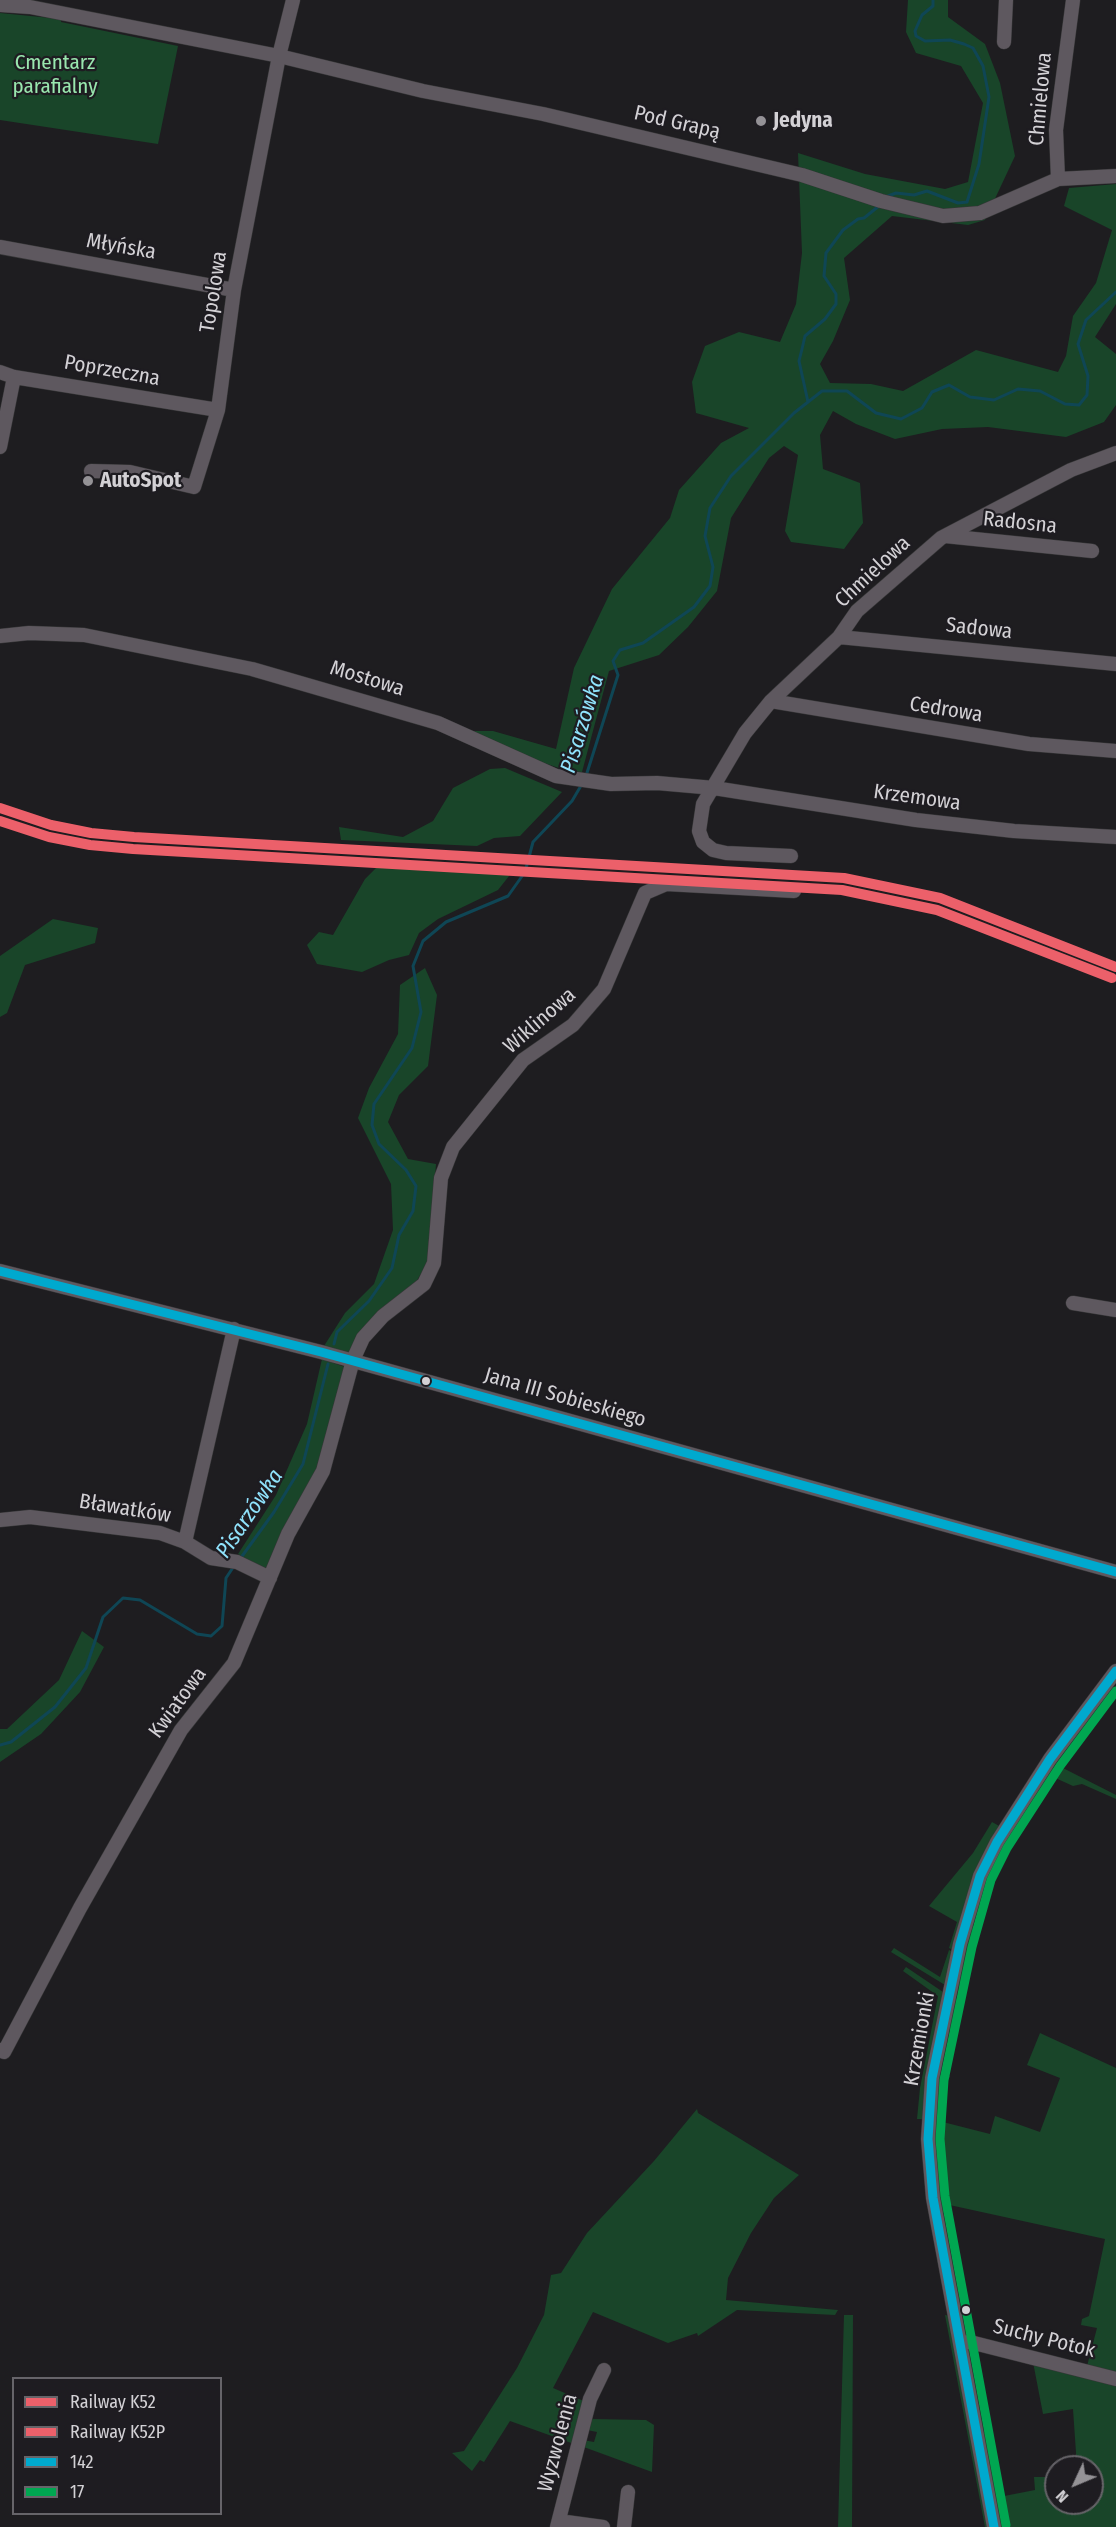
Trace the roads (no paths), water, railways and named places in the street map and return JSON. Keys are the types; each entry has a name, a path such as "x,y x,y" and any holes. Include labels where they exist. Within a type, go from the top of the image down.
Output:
{"street":[{"name":"Topolowa","path":"91,471 130,472 194,487 218,410 234,290 279,56 293,0"},
{"path":"1004,42 1006,0"},
{"name":"Chmielowa","path":"1058,179 1056,130 1074,0"},
{"name":"Pod Grapą","path":"0,5 30,7 279,56 423,91 543,114 802,175 881,201 943,216 980,213 1058,179"},
{"path":"1058,179 1116,176"},
{"name":"Młyńska","path":"0,246 234,290"},
{"name":"Poprzeczna","path":"0,372 218,410"},
{"path":"0,447 14,376"},
{"name":"Chmielowa","path":"714,788 746,733 771,701 839,636 857,611 944,536 1071,470 1116,453"},
{"name":"Radosna","path":"944,536 1092,551"},
{"name":"Mostowa","path":"0,636 56,633 84,635 252,669 438,723 556,776 611,784 657,783 714,788"},
{"name":"Sadowa","path":"839,636 1116,664"},
{"name":"Cedrowa","path":"771,701 1029,744 1116,751"},
{"path":"714,788 703,804 699,831 703,842 713,850 726,853 791,856"},
{"name":"Krzemowa","path":"714,788 916,820 1014,831 1116,837"},
{"name":"Wiklinowa","path":"353,1360 363,1338 383,1316 424,1284 434,1263 441,1178 453,1147 523,1060 573,1025 604,989 645,893 666,884 794,891"},
{"name":"Jana III Sobieskiego","path":"0,1271 353,1360 1116,1572"},
{"path":"1073,1303 1116,1310"},
{"path":"185,1542 234,1329"},
{"name":"Kwiatowa","path":"0,2050 4,2052 181,1730 234,1663 288,1534 323,1471 353,1360"},
{"name":"Bławatków","path":"0,1521 30,1517 160,1533 185,1542 211,1558 237,1562 270,1578"},
{"name":"Krzemionki","path":"994,2527 933,2198 928,2139 934,2064 960,1944 975,1888 998,1842 1059,1746 1116,1671"},
{"name":"Suchy Potok","path":"961,2343 970,2342 1116,2379"},
{"name":"Wyzwolenia","path":"558,2524 590,2399 604,2370"},
{"path":"624,2527 628,2492"},
{"path":"558,2524 603,2527"}],"waterway":[{"path":"888,196 896,193 914,195 927,191 958,203 967,202 979,164 989,97 983,66 973,48 950,40 925,41 916,36 915,31 922,15 933,6 933,0"},
{"path":"808,402 799,361 805,336 825,319 836,304 836,294 824,276 826,253 843,230 879,206"},
{"name":"Pisarzówka","path":"586,776 618,675 613,661 620,650 643,643 694,607 710,586 713,567 705,536 710,508 731,476 794,413 822,391 847,391 876,413 901,419 922,408 932,392 949,385 970,397 994,400 1018,389 1040,391 1065,404 1079,405 1087,395 1088,376 1078,344 1086,320 1116,292"},
{"name":"Pisarzówka","path":"334,1344 337,1332 369,1301 392,1268 399,1235 413,1211 416,1186 406,1170 379,1144 372,1125 374,1104 412,1048 421,1012 413,966 423,941 446,922 508,896 525,872 533,842 572,801 582,784"},
{"name":"Pisarzówka","path":"240,1559 274,1512 303,1464 328,1364"},
{"name":"Pisarzówka","path":"0,1745 11,1742 55,1707 86,1668 103,1617 123,1598 140,1600 197,1634 211,1636 222,1626 226,1578 234,1566"}],"rail line":[{"name":"K52","path":"0,808 51,825 91,833 134,837 844,878 940,898 1116,967"},
{"name":"K52P","path":"0,821 49,837 90,845 133,849 842,890 937,910 1112,978"}],"place":[{"name":"Jedyna","path":"761,121"},
{"name":"AutoSpot","path":"88,481"}],"park label":[{"name":"Cmentarz parafialny","path":"55,75"}]}
